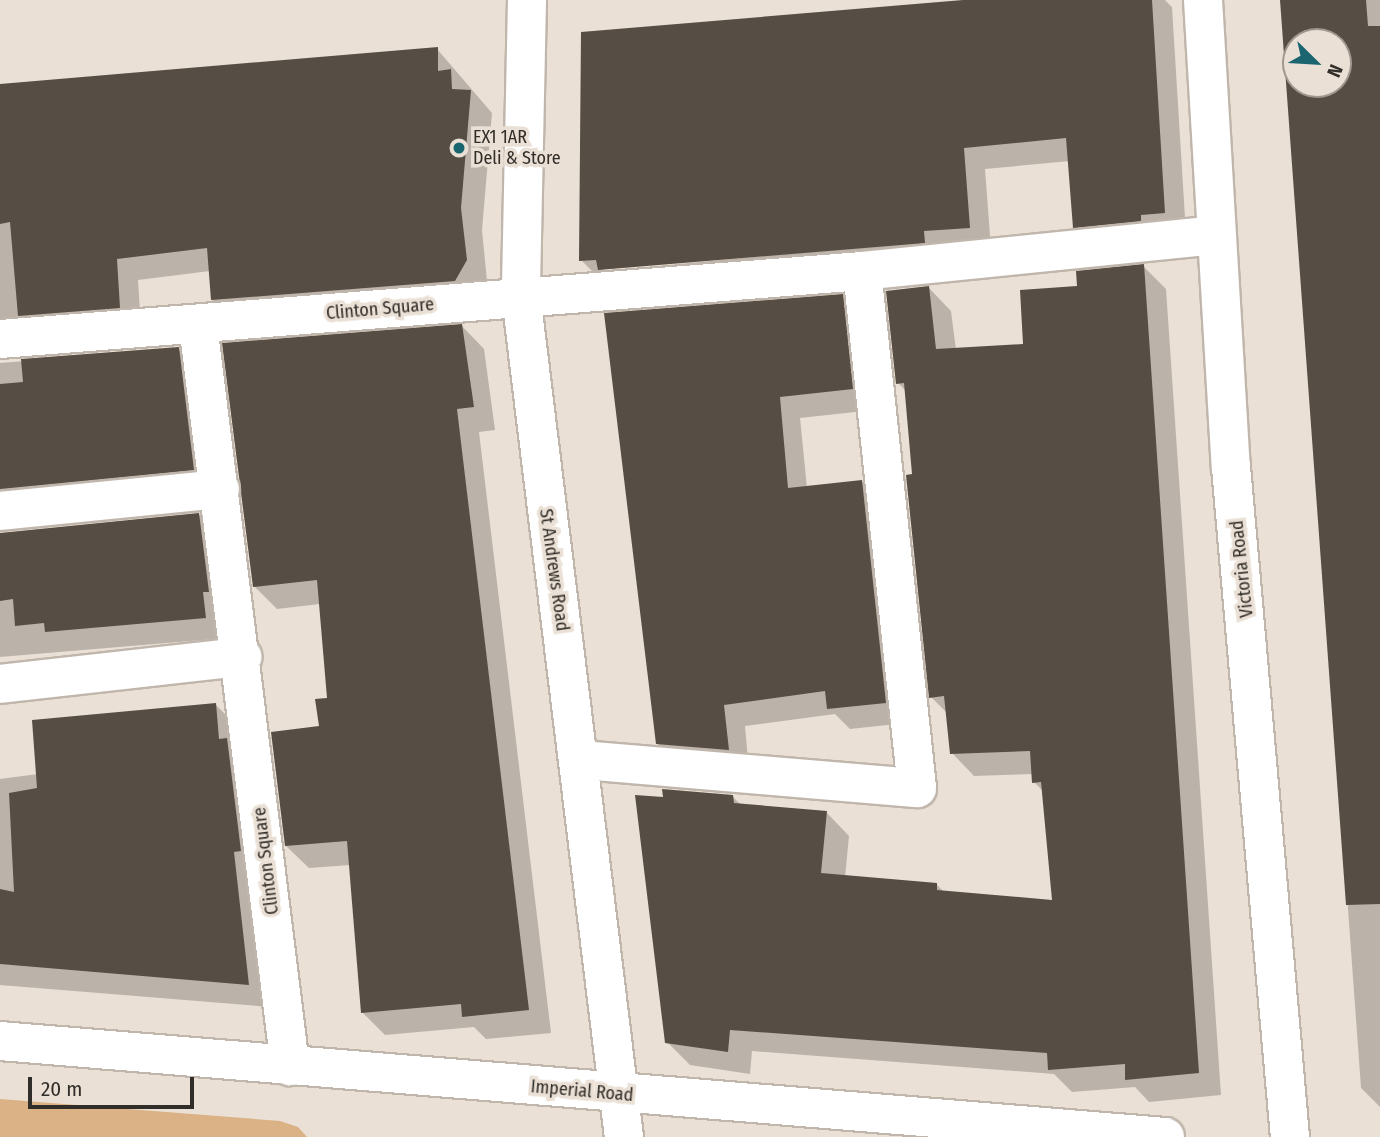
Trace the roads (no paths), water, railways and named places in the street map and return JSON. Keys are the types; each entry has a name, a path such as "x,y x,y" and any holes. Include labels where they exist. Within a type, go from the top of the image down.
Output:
{"street":[{"name":"St Andrews Road","path":"527,0 521,296 582,760 624,1137"},
{"name":"Victoria Road","path":"1203,0 1216,235 1274,993 1290,1137"},
{"name":"Clinton Square","path":"0,339 862,271 1216,235"},
{"path":"582,760 917,788 862,271"},
{"name":"Clinton Square","path":"198,325 242,657 290,1066"},
{"path":"0,511 220,489"},
{"path":"0,684 242,657"},
{"name":"Imperial Road","path":"0,1041 1165,1137"}],"place":[{"name":"EX1 1AR Deli & Store","path":"459,148"}]}
